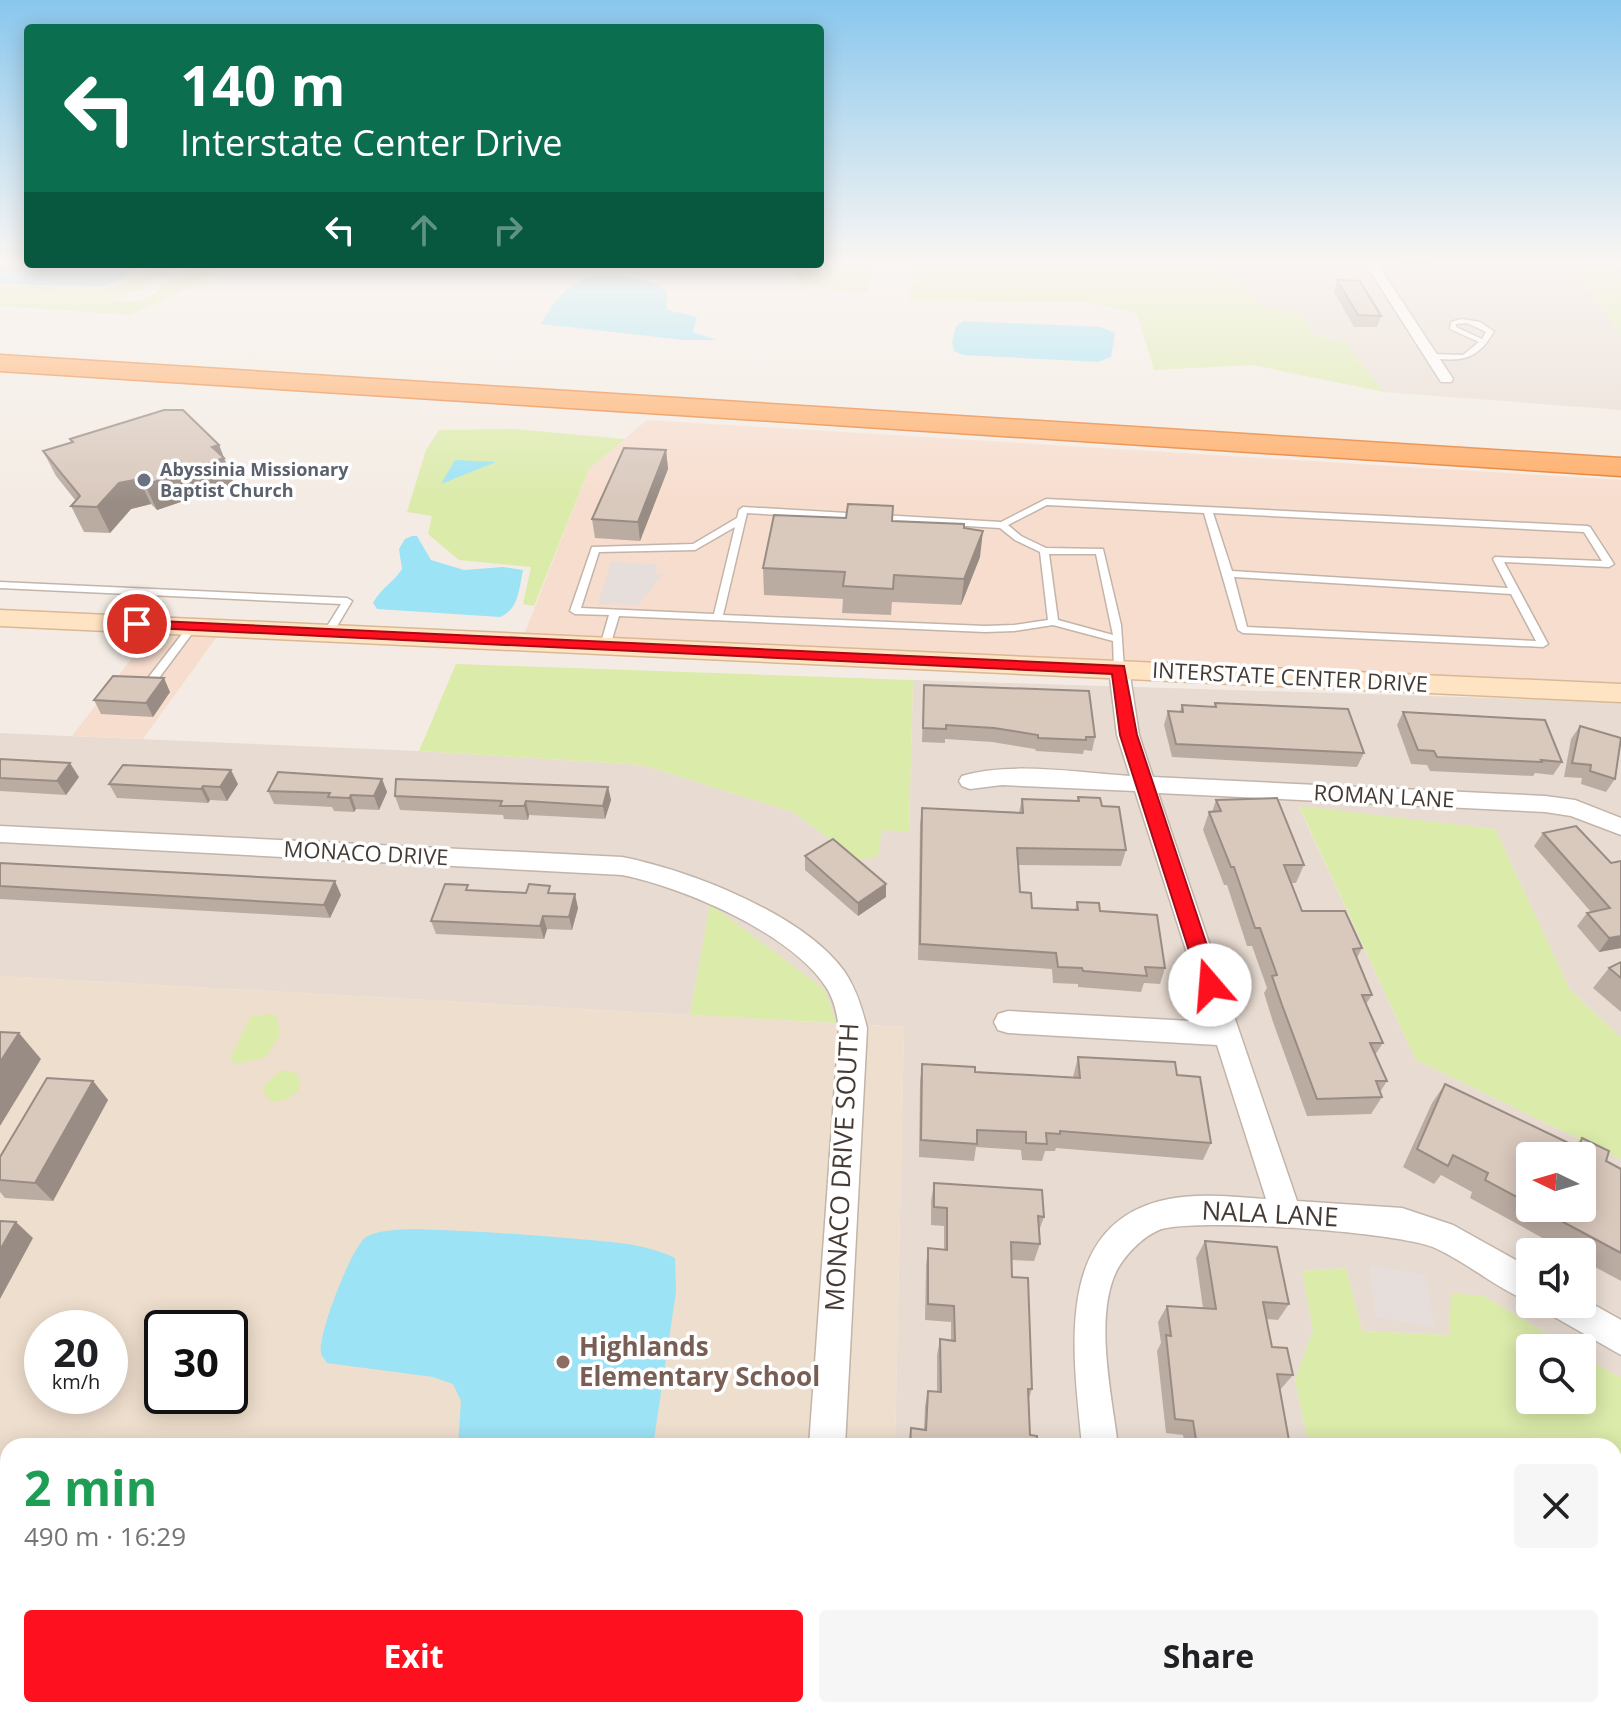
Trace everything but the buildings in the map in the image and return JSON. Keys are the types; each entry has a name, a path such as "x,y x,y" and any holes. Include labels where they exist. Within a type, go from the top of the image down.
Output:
{"highway":[{"path":"81,343 1621,442"},
{"path":"0,363 1621,467"}],"street":[{"path":"1423,343 1446,379"},
{"name":"INTERSTATE CENTER DRIVE","path":"0,618 1621,693"},
{"path":"1119,669 1128,735 1286,1213"},
{"name":"ROMAN LANE","path":"970,781 1002,777 1545,804 1575,808 1621,827"},
{"name":"MONACO DRIVE","path":"0,834 622,866 662,873 726,898"},
{"name":"MONACO DRIVE SOUTH","path":"726,898 814,956 834,977 847,1000 853,1028 827,1438"},
{"path":"1008,1022 1226,1034"},
{"name":"NALA LANE","path":"1099,1438 1090,1329 1092,1290 1106,1258 1122,1237 1144,1222 1170,1212 1203,1209 1402,1223 1442,1235 1516,1278"},
{"path":"1586,1318 1621,1338"}],"lane":[{"path":"1431,356 1465,357 1483,343"},
{"path":"718,616 743,510 1002,525 1046,502 1587,529 1609,564 1498,559 1543,644 1243,630 1208,511"},
{"path":"740,520 695,547 595,549 575,611 985,629 1053,622 1117,639"},
{"path":"1002,525 1018,538 1044,551 1100,551 1117,639 1119,669"},
{"path":"1044,551 1053,622"},
{"path":"1228,574 1514,591"},
{"path":"0,585 347,601 328,633"},
{"path":"605,646 615,613"},
{"path":"152,680 192,627"}],"shaded area":[{"path":"1346,343 1621,343 1621,410 1384,392"},
{"path":"647,420 1621,480 1621,685 523,637 589,469"},
{"path":"611,562 657,564 655,574 663,574 638,605 598,604"},
{"path":"153,631 218,635 143,739 72,736"},
{"path":"913,680 1621,702 1621,1038 1570,990 1495,829 1299,807 1416,1060 1586,1142 1516,1142 1516,1222 1596,1222 1596,1147 1621,1159 1621,1378 1596,1363 1596,1334 1548,1334 1521,1318 1596,1318 1596,1238 1516,1238 1516,1315 1484,1296 1449,1335 1362,1331 1346,1268 1303,1271 1313,1330 1295,1380 1307,1438 895,1438 904,1027 837,1023 823,989 710,905 690,1015 0,976 0,733 419,751 642,765 793,812 858,860 882,830 909,831"},
{"name":"Highlands Elementary School","path":"0,976 904,1027 895,1438 0,1438"},
{"path":"1369,1265 1426,1275 1434,1328 1376,1317"}],"green space":[{"path":"1146,343 1346,343 1384,392 1252,365 1154,370"},
{"path":"514,429 625,439 589,469 534,606 523,604 531,567 459,560 428,534 432,516 407,512 426,450 439,430"},
{"path":"456,664 913,680 909,832 882,830 878,856 858,860 793,812 642,765 419,751"},
{"path":"1299,806 1495,829 1570,990 1621,1038 1621,1159 1596,1147 1596,1142 1586,1142 1416,1060"},
{"path":"710,904 824,989 837,1023 690,1015"},
{"path":"272,1014 277,1018 280,1034 266,1057 237,1064 230,1059 251,1016"},
{"path":"282,1070 296,1073 300,1078 299,1090 286,1100 272,1102 263,1092 264,1085"},
{"path":"1346,1268 1362,1331 1449,1335 1451,1293 1484,1296 1516,1318 1548,1334 1516,1334 1516,1414 1596,1414 1596,1363 1621,1378 1621,1438 1307,1438 1295,1380 1313,1330 1302,1271"}],"water":[{"path":"952,343 1113,343 1111,357 1098,362 963,355 954,351"},
{"path":"455,460 496,462 441,484"},
{"path":"417,536 431,560 464,570 503,567 523,570 517,598 511,609 500,617 377,609 373,603 402,569 399,549 405,539"},
{"path":"390,1230 517,1234 615,1242 651,1249 675,1258 676,1292 654,1438 459,1438 461,1401 453,1384 433,1377 327,1363 321,1353 324,1329 352,1257 366,1237"}],"place":[{"name":"Abyssinia Missionary Baptist Church","path":"144,480"},
{"name":"Highlands Elementary School","path":"563,1362"}],"route":[{"path":"137,624 1119,669 1128,735 1210,985"}]}
